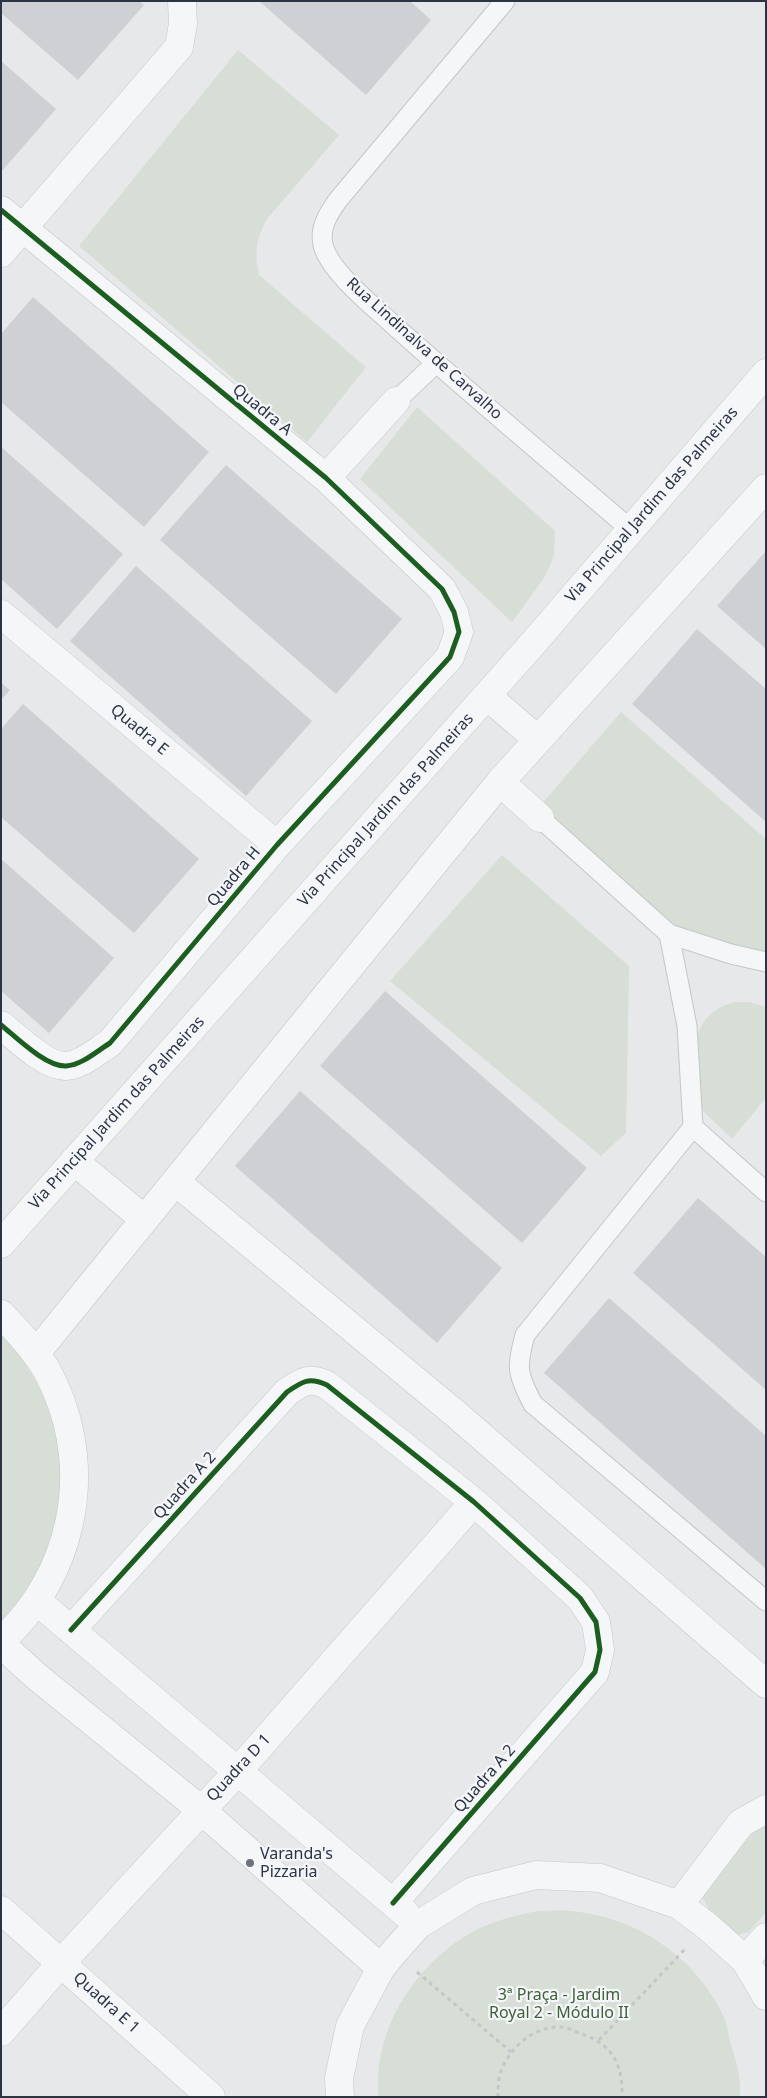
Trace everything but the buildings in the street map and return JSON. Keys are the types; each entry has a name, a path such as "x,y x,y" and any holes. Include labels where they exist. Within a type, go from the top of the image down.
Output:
{"street":[{"path":"1,253 179,46 183,24 182,1"},
{"name":"Quadra A","path":"1,210 326,478 442,589 454,612 459,632"},
{"name":"Via Principal Jardim das Palmeiras","path":"1,1244 487,696 766,373"},
{"path":"326,478 396,402"},
{"path":"36,1353 537,738 766,488"},
{"name":"Quadra E","path":"1,614 277,845"},
{"name":"Quadra H","path":"1,1025 42,1058 65,1066 86,1059 110,1043 277,845 450,657 459,632"},
{"path":"487,696 537,738"},
{"path":"500,782 540,818"},
{"path":"74,1161 144,1219"},
{"path":"176,1182 457,1415 766,1684"},
{"path":"1,1314 36,1353 55,1386 68,1421 74,1458 74,1496 68,1533 55,1568 37,1600 1,1642 36,1676 388,1960"},
{"name":"Quadra A 2","path":"71,1630 288,1392 302,1381 316,1380 327,1385 474,1502 580,1598 596,1622 600,1650 595,1672 393,1903"},
{"name":"Quadra D 1","path":"1,2032 200,1809 238,1771 474,1502"},
{"path":"37,1600 418,1925"},
{"path":"679,1905 741,1823 766,1810"},
{"path":"340,2097 339,2078 350,2026 388,1960 418,1925 473,1891 536,1875 600,1878 679,1905 707,1926 746,1960 766,1996"},
{"name":"Quadra E 1","path":"1,1910 211,2097"},
{"path":"746,1960 766,1937"}],"lane":[{"name":"Rua Lindinalva de Carvalho","path":"505,1 338,200 324,220 323,244 336,268 355,289 436,363 630,530"},
{"path":"396,402 436,363"},
{"path":"540,818 669,934 731,954 766,962"},
{"path":"669,934 688,1026 692,1127 525,1335 518,1360 519,1368 522,1382 533,1404 766,1601"},
{"path":"692,1127 766,1192"}],"path":[{"path":"599,2040 707,1926"},
{"path":"388,1960 510,2052"},
{"path":"498,2097 499,2075 510,2052 539,2030 561,2027 599,2040 615,2059 622,2079 622,2097"}],"green space":[{"path":"238,50 339,135 267,219 260,233 257,246 259,275 366,367 307,442 79,246"},
{"path":"417,407 555,531 554,556 544,578 512,622 360,479"},
{"path":"621,712 766,839 766,957 695,943 540,806"},
{"path":"502,855 629,966 626,1133 601,1156 390,981"},
{"path":"734,1002 749,1002 766,1007 766,1098 732,1139 697,1105 695,1058 696,1043 700,1030 707,1019 718,1009"},
{"path":"1,1335 27,1366 45,1401 57,1439 61,1479 57,1519 46,1557 27,1592 1,1623"},
{"path":"766,1818 766,1912 749,1932 737,1935 712,1915 703,1898 707,1885"},
{"name":"3ª Praça - Jardim Royal 2 - Módulo II","path":"538,1911 569,1911 593,1914 617,1921 639,1930 660,1942 679,1957 696,1974 711,1994 724,2018 738,2068 740,2097 378,2097 379,2066 390,2024 411,1986 425,1969 458,1941 476,1930 507,1918"}],"cycle path":[{"path":"1,210 326,478 442,589 454,612 459,632 450,657 277,845 110,1043 78,1063 66,1066 58,1065 41,1057 1,1025"},
{"path":"71,1630 287,1392 306,1381 315,1381 327,1385 474,1502 580,1598 596,1622 600,1650 595,1672 393,1903"}],"place":[{"name":"Varanda's Pizzaria","path":"250,1863"}]}
